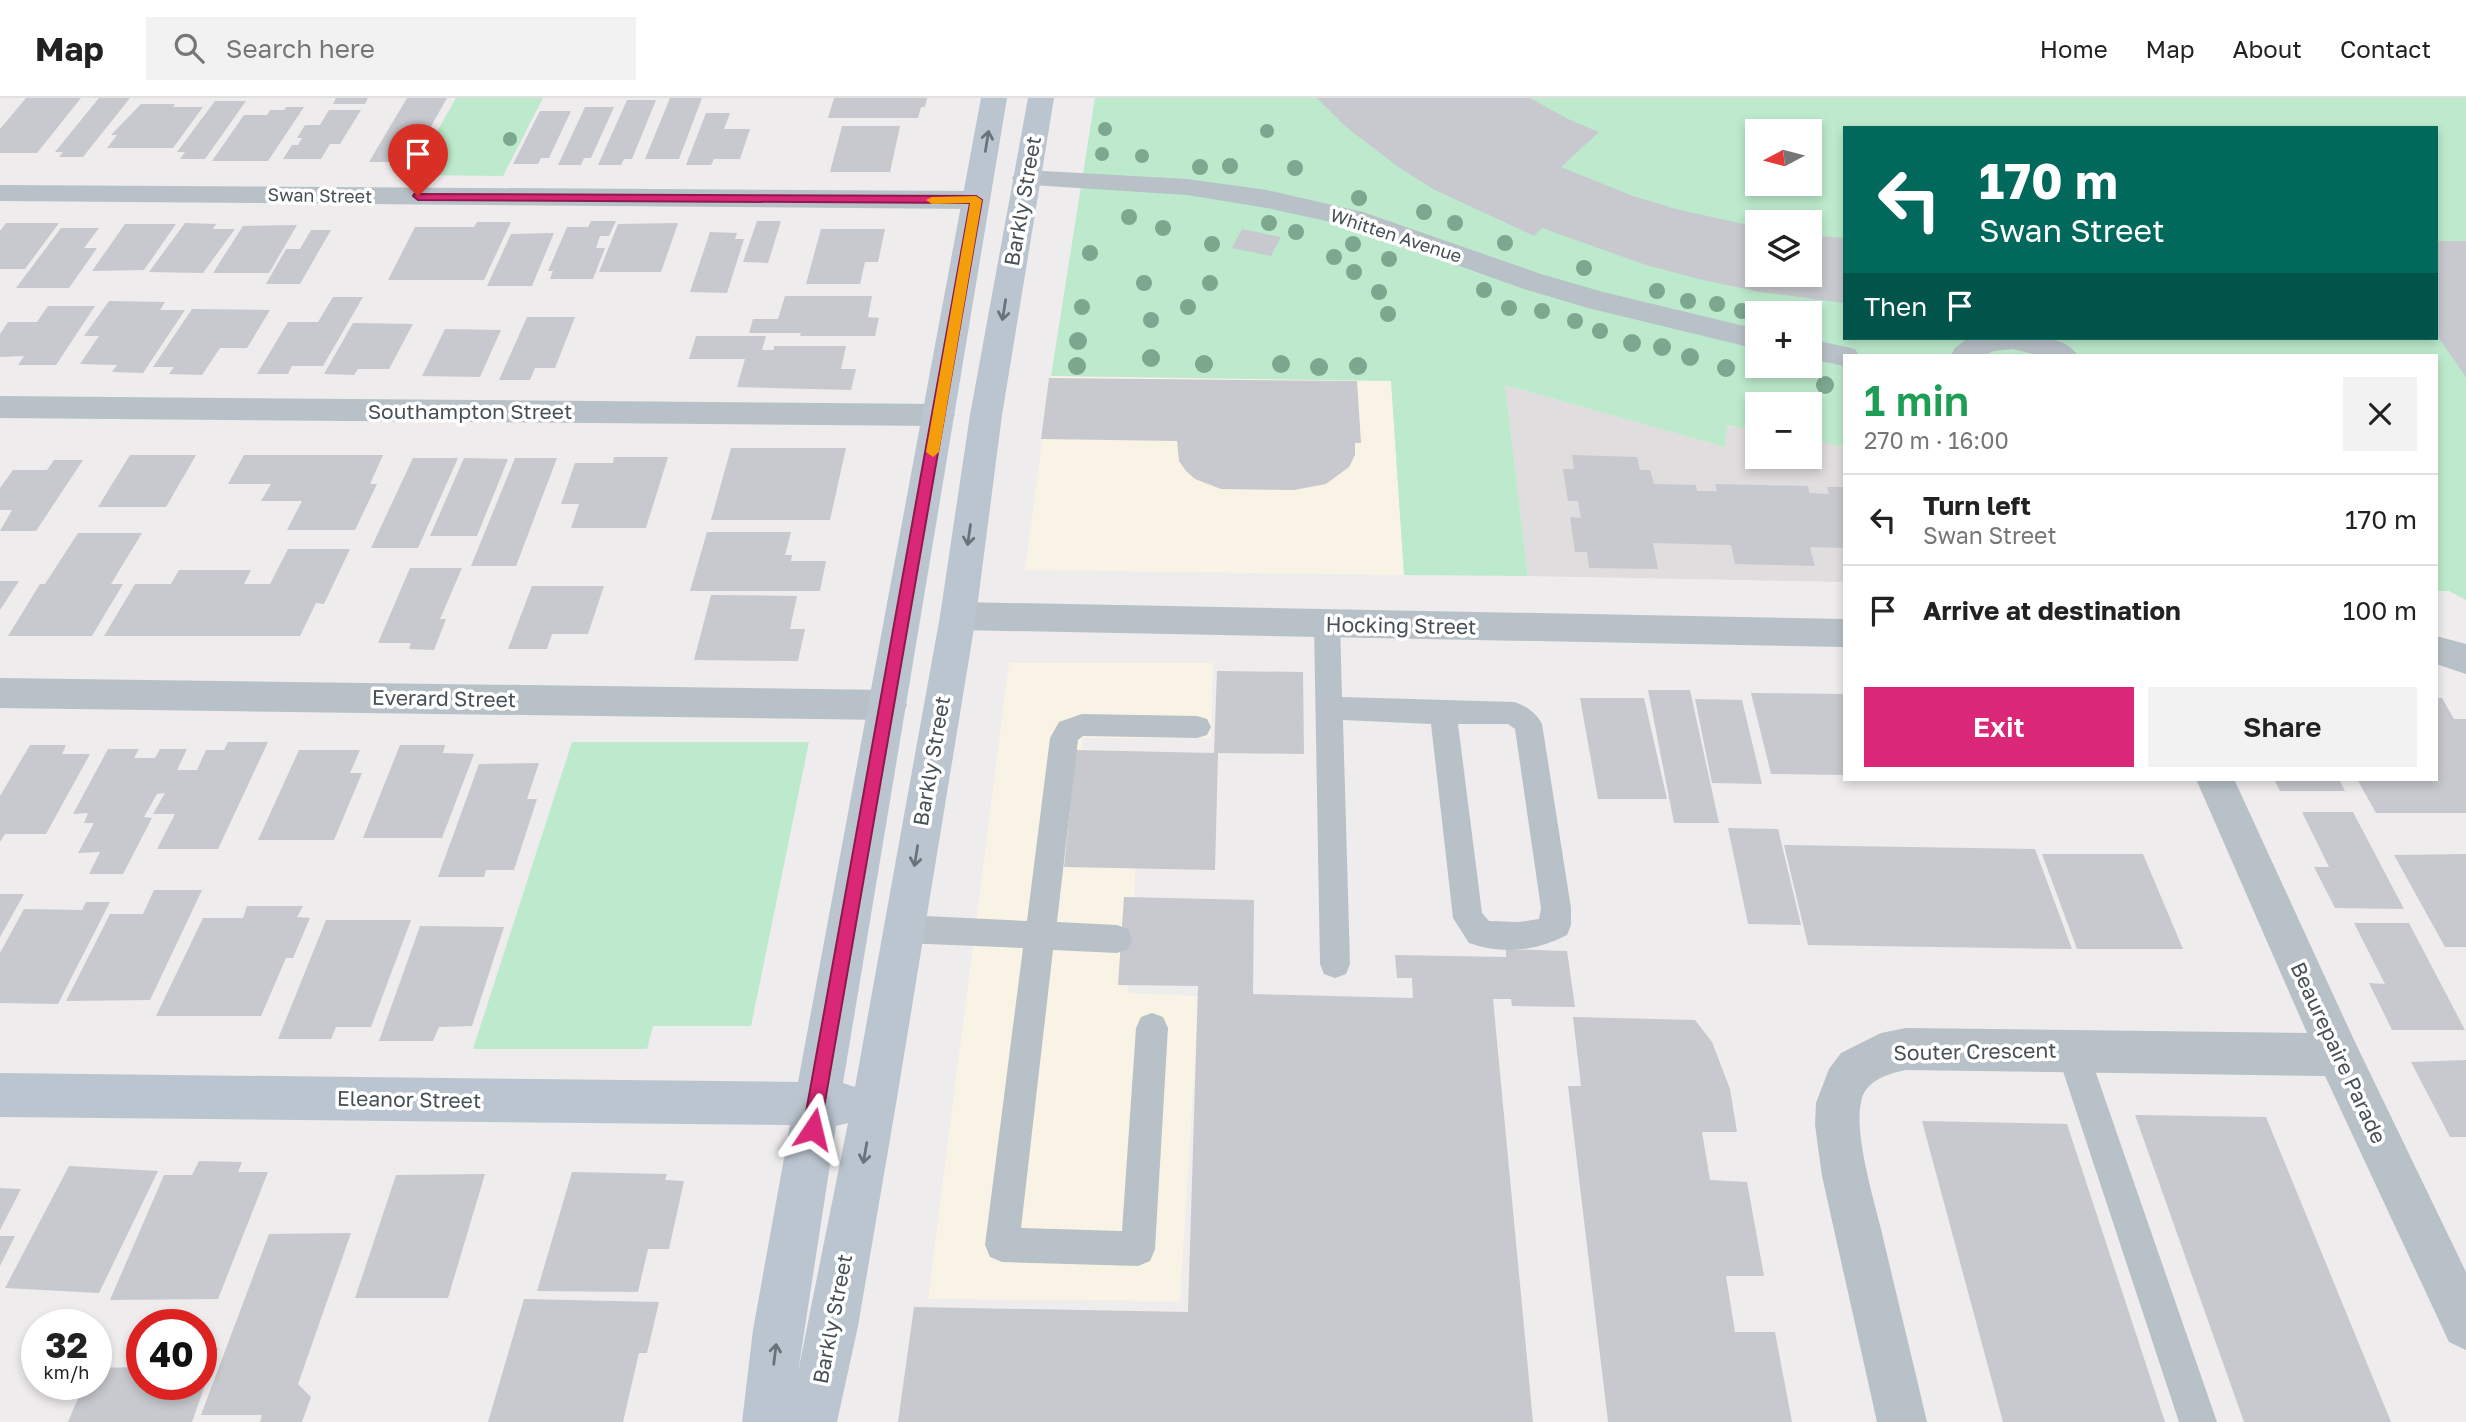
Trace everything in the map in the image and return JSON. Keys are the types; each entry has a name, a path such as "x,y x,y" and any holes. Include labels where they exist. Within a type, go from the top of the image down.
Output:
{"street":[{"path":"767,1422 778,1330 993,98"},
{"name":"Barkly Street","path":"812,1422 833,1326 874,1104 940,706 958,616 986,415 1041,98"},
{"name":"Whitten Avenue","path":"1024,188 1187,187 1267,198 1353,218 1531,281 1599,302 1745,336"},
{"path":"979,189 1024,188"},
{"name":"Swan Street","path":"0,193 979,189"},
{"path":"1967,354 1980,344 1997,340 2038,344 2060,354"},
{"path":"1822,351 1843,356"},
{"name":"Southampton Street","path":"0,407 939,415"},
{"path":"939,415 986,415"},
{"path":"904,615 958,616"},
{"name":"Hocking Street","path":"958,616 1843,633"},
{"path":"2438,651 2466,659"},
{"name":"Everard Street","path":"0,693 888,705"},
{"path":"888,705 940,706"},
{"name":"Beaurepaire Parade","path":"2215,781 2338,1055 2463,1311"},
{"path":"847,927 904,929"},
{"name":"Souter Crescent","path":"1902,1422 1845,1176 1838,1125 1839,1103 1845,1084 1857,1068 1881,1054 1906,1049 2338,1055"},
{"name":"Eleanor Street","path":"0,1095 874,1104"}],"lane":[{"path":"1327,624 1335,964"},
{"path":"1329,708 1514,713 1528,724 1556,908 1556,925 1544,933 1495,936 1480,933 1468,918 1443,713"},
{"path":"1152,1028 1138,1249 1002,1245 1064,738 1069,730 1082,725 1197,727"},
{"path":"904,929 1117,939"},
{"path":"2072,1050 2198,1422"}],"shaded area":[{"path":"1051,376 1391,381 1404,575 1025,570"},
{"path":"1505,385 1725,447 1727,425 1745,429 1745,469 1822,469 1822,442 1843,447 1843,582 1528,576"},
{"path":"1009,663 1213,663 1211,738 1082,738 1081,812 1139,815 1128,993 1199,996 1180,1301 928,1299"}],"green space":[{"path":"456,98 543,98 503,176 412,175"},
{"path":"1095,98 2466,98 2466,600 2449,591 2438,591 2438,354 1843,354 1843,447 1822,442 1822,392 1745,392 1745,429 1727,425 1725,447 1505,385 1528,576 1404,575 1391,381 1051,376"},
{"path":"572,742 809,742 751,1026 653,1026 647,1049 473,1049"}],"building":[{"path":"26,98 81,98 37,153 0,153 0,129"},
{"path":"99,98 130,98 83,157 59,157 63,152 55,152"},
{"path":"336,98 368,98 365,104 333,104"},
{"path":"407,98 447,98 411,162 369,162"},
{"path":"670,98 702,98 679,159 645,159"},
{"path":"834,98 927,98 918,118 828,118"},
{"path":"1317,98 1530,98 1599,132 1561,167 1633,196 1745,224 1745,287 1822,287 1822,236 1843,238 1843,303 1760,292 1703,280 1646,265 1542,228 1534,236 1435,190 1401,169 1346,127"},
{"path":"627,100 656,100 632,159 624,159 621,165 598,165"},
{"path":"215,101 246,101 205,159 180,159 185,152 177,152"},
{"path":"141,104 203,107 173,148 107,148 117,135 111,135"},
{"path":"286,107 304,107 268,161 212,161 244,115 267,115 270,110 284,110"},
{"path":"585,107 614,107 591,158 584,158 581,165 558,165"},
{"path":"329,110 361,110 340,144 330,144 321,159 283,159 292,145 298,145 302,138 297,138 305,125 320,125"},
{"path":"540,111 571,111 549,158 541,158 538,164 513,164"},
{"path":"706,113 730,113 724,129 750,129 740,159 714,159 711,165 686,165"},
{"path":"842,126 900,126 890,172 830,172"},
{"path":"591,221 616,221 609,236 600,236 596,248 605,248 593,279 550,279 553,271 548,271 567,227 588,227"},
{"path":"757,221 781,221 768,263 743,262"},
{"path":"477,222 511,222 484,280 388,280 415,227 474,227"},
{"path":"6,223 59,223 25,269 0,269 0,231"},
{"path":"185,223 216,224 213,229 235,229 203,273 149,272"},
{"path":"678,223 661,272 599,272 618,224"},
{"path":"125,224 176,224 144,270 92,271"},
{"path":"297,225 269,273 213,273 243,226"},
{"path":"61,228 99,228 84,248 97,248 69,288 16,288"},
{"path":"821,229 885,229 878,262 865,262 860,284 806,284"},
{"path":"1242,229 1281,237 1271,256 1232,248"},
{"path":"311,230 331,230 300,284 266,284 286,249 300,249"},
{"path":"710,232 737,233 735,239 744,239 727,293 690,292"},
{"path":"554,233 532,286 487,286 511,234"},
{"path":"2438,241 2466,241 2466,377 2438,337"},
{"path":"785,296 872,296 868,317 879,318 875,336 749,333 753,319 778,319"},
{"path":"333,297 363,297 323,366 292,366 288,374 257,374 288,322 318,322"},
{"path":"109,301 165,302 160,310 185,310 143,373 112,372 117,365 80,364 99,336 84,336"},
{"path":"48,306 95,306 56,365 18,365 24,356 0,357 0,334 8,322 37,322"},
{"path":"192,309 270,310 247,348 220,348 202,375 169,374 174,367 153,367"},
{"path":"527,317 575,317 555,368 535,368 530,380 499,380"},
{"path":"353,323 413,324 389,369 358,369 354,375 324,374"},
{"path":"445,329 501,330 480,377 422,376"},
{"path":"696,336 766,336 762,350 774,350 774,346 846,346 841,369 856,369 851,390 737,387 745,359 689,359"},
{"path":"1049,378 1357,381 1361,443 1355,443 1355,455 1349,467 1326,484 1294,490 1221,489 1195,479 1186,471 1179,461 1177,441 1041,439"},
{"path":"731,448 846,448 830,520 711,520"},
{"path":"130,455 196,455 166,507 98,507"},
{"path":"244,455 383,455 370,484 377,484 355,530 287,530 302,501 261,501 271,484 228,484"},
{"path":"1572,455 1637,457 1640,470 1650,470 1654,484 1696,485 1697,491 1717,491 1715,484 1808,486 1809,493 1829,494 1827,487 1843,487 1843,548 1810,547 1815,566 1735,564 1731,545 1653,543 1658,569 1589,568 1587,552 1575,552 1570,517 1581,518 1578,501 1568,501 1563,469 1574,469"},
{"path":"614,457 668,457 646,528 571,528 579,504 561,504 575,463 613,463"},
{"path":"413,458 458,458 418,548 371,548"},
{"path":"464,458 508,459 477,536 430,536"},
{"path":"515,458 557,458 516,566 471,566"},
{"path":"54,460 83,460 36,531 0,531 12,510 0,510 0,488 13,470 47,470"},
{"path":"707,532 791,532 785,555 792,555 791,561 826,561 820,591 690,591"},
{"path":"78,533 142,533 111,584 123,584 92,636 8,636 40,584 45,584"},
{"path":"288,549 350,549 324,604 316,603 300,636 104,636 135,584 171,584 179,570 251,570 244,584 270,584"},
{"path":"410,568 462,568 440,619 446,619 434,650 409,649 411,643 378,643"},
{"path":"0,581 19,581 0,610"},
{"path":"532,586 604,586 588,634 552,634 547,649 508,649"},
{"path":"711,595 797,596 790,629 805,629 798,661 694,660"},
{"path":"1217,671 1303,672 1304,754 1218,753 1215,870 1064,867 1076,750 1214,753"},
{"path":"1648,690 1690,690 1719,823 1674,823"},
{"path":"1751,693 1843,694 1843,775 1771,774"},
{"path":"1580,698 1644,698 1667,799 1598,799"},
{"path":"2438,698 2442,698 2454,719 2466,719 2466,813 2376,813 2358,781 2438,781"},
{"path":"1695,699 1742,700 1762,784 1712,783"},
{"path":"228,742 268,742 218,849 157,849 175,814 153,814 165,793 157,794 144,817 152,818 123,874 89,874 100,852 78,853 94,823 84,823 88,813 73,814 108,749 139,749 134,758 155,758 160,749 187,749 177,770 197,770 206,750 224,750"},
{"path":"30,745 66,745 62,754 90,754 46,834 5,834 0,842 0,796"},
{"path":"400,745 445,745 443,753 474,754 442,838 363,838"},
{"path":"299,750 360,750 350,773 362,773 334,840 258,840"},
{"path":"539,763 527,799 537,799 514,870 486,870 484,877 438,877 479,764"},
{"path":"2275,781 2340,781 2345,791 2280,791"},
{"path":"2302,812 2353,812 2404,909 2335,908 2314,867 2329,867"},
{"path":"1728,828 1778,829 1801,925 1748,924"},
{"path":"1784,845 2035,849 2072,949 1808,945"},
{"path":"2042,854 2143,854 2183,949 2077,949"},
{"path":"2466,854 2466,947 2445,947 2394,855"},
{"path":"154,890 202,890 150,1000 66,1001 110,914 143,914"},
{"path":"0,894 24,894 0,937"},
{"path":"1124,897 1254,900 1253,994 1413,998 1412,978 1397,978 1395,955 1506,957 1506,949 1567,951 1575,1007 1512,1006 1511,999 1493,999 1533,1422 898,1422 914,1307 1188,1312 1198,986 1118,985"},
{"path":"86,902 110,902 58,1004 0,1003 0,953 24,909 82,910"},
{"path":"247,906 303,906 297,917 310,918 293,958 286,958 261,1016 156,1016 203,918 243,918"},
{"path":"326,920 411,920 371,1027 336,1027 331,1039 278,1039"},
{"path":"2354,923 2409,923 2465,1030 2392,1030 2369,983 2385,984"},
{"path":"420,926 504,927 472,1026 439,1027 433,1041 379,1041"},
{"path":"1573,1017 1695,1020 1712,1042 1730,1089 1737,1132 1702,1132 1710,1180 1747,1182 1764,1276 1726,1276 1735,1332 1775,1332 1792,1422 1608,1422 1568,1086 1581,1086"},
{"path":"2466,1060 2466,1137 2450,1137 2411,1062"},
{"path":"2135,1115 2266,1117 2391,1422 2244,1422"},
{"path":"1922,1121 2067,1124 2165,1422 2003,1422"},
{"path":"199,1161 242,1162 238,1172 268,1172 218,1299 110,1300 164,1175 192,1175"},
{"path":"69,1166 158,1171 99,1293 5,1288"},
{"path":"572,1172 667,1174 665,1180 684,1181 669,1249 648,1249 638,1292 537,1291"},
{"path":"485,1174 448,1298 355,1298 396,1175"},
{"path":"0,1188 21,1189 0,1230"},
{"path":"351,1233 298,1384 311,1397 302,1422 260,1422 262,1415 201,1415 207,1400 217,1400 217,1372 269,1234"},
{"path":"0,1236 15,1236 0,1266"},
{"path":"524,1299 659,1302 647,1353 639,1353 623,1422 488,1422"},
{"path":"126,1367 126,1400 200,1400 192,1422 68,1422 77,1400 112,1400 112,1368"}],"slow traffic":[{"path":"932,200 976,200 933,452"}],"route":[{"path":"418,196 976,200 813,1129"}]}
